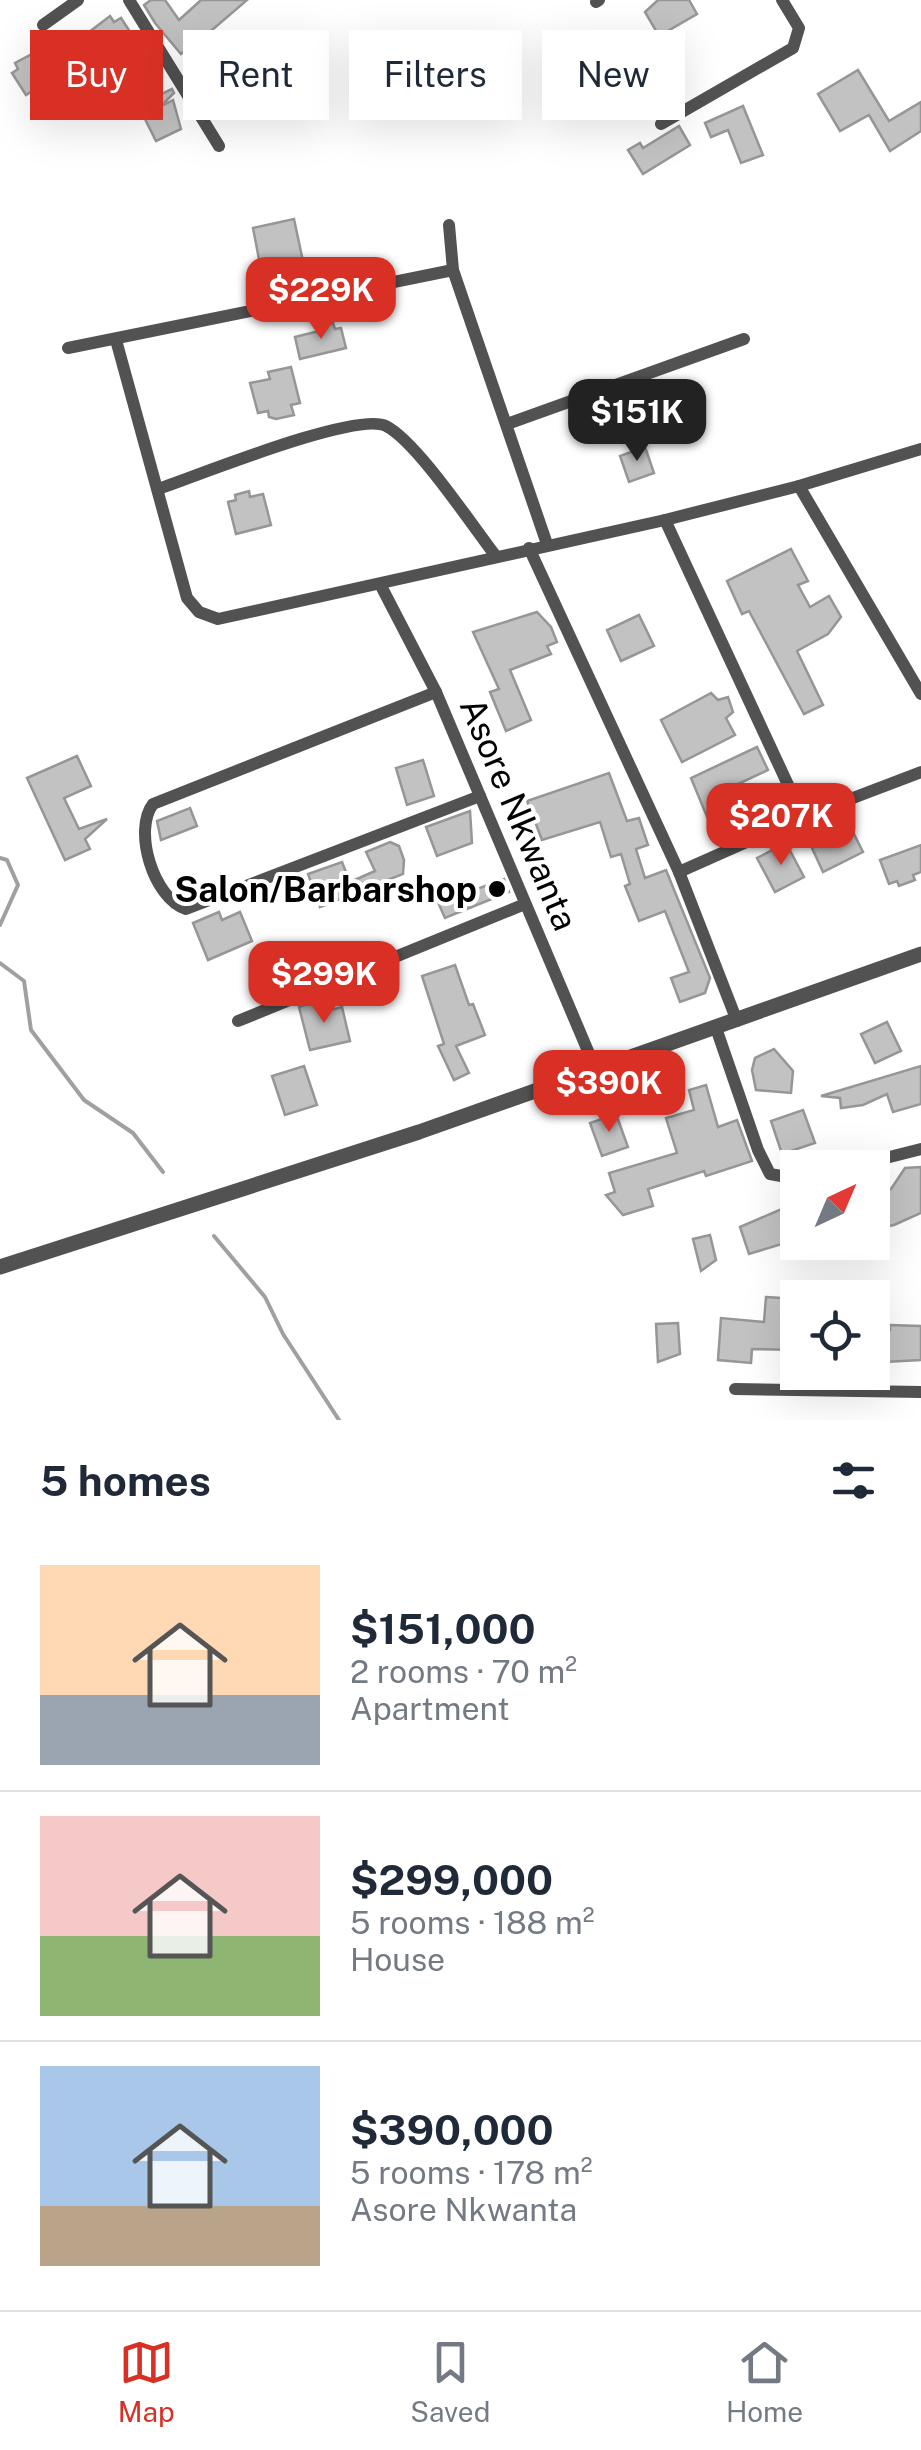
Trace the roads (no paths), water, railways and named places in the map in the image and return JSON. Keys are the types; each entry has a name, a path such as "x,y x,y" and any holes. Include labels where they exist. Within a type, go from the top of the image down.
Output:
{"street":[{"path":"43,25 78,0"},
{"path":"129,0 218,146"},
{"path":"661,124 793,48 800,28 782,0"},
{"path":"449,225 453,270 547,544"},
{"path":"68,348 453,270"},
{"path":"116,340 187,598 209,617 380,584 495,555 665,520 921,449"},
{"path":"507,424 744,340"},
{"path":"158,489 348,424 384,425 407,444 495,555"},
{"path":"798,486 921,694"},
{"path":"665,520 803,817"},
{"path":"529,548 679,872 737,1021"},
{"name":"Asore Nkwanta","path":"380,584 436,692 596,1070"},
{"path":"436,692 153,804 144,816 144,836 160,887 174,905 186,909 480,796"},
{"path":"679,872 803,817 921,772"},
{"path":"238,1021 525,904"},
{"path":"0,1268 236,1188 418,1132 921,954"},
{"path":"716,1028 758,1150 770,1174 780,1176"},
{"path":"890,1157 921,1149"},
{"path":"735,1390 921,1392"}],"waterway":[{"path":"0,858 7,860 18,885 0,925"},
{"path":"0,963 24,981 31,1030 84,1100 133,1133 163,1172"},
{"path":"214,1236 265,1297 283,1334 339,1420"}],"place":[{"name":"Salon/Barbarshop","path":"497,889"}]}
